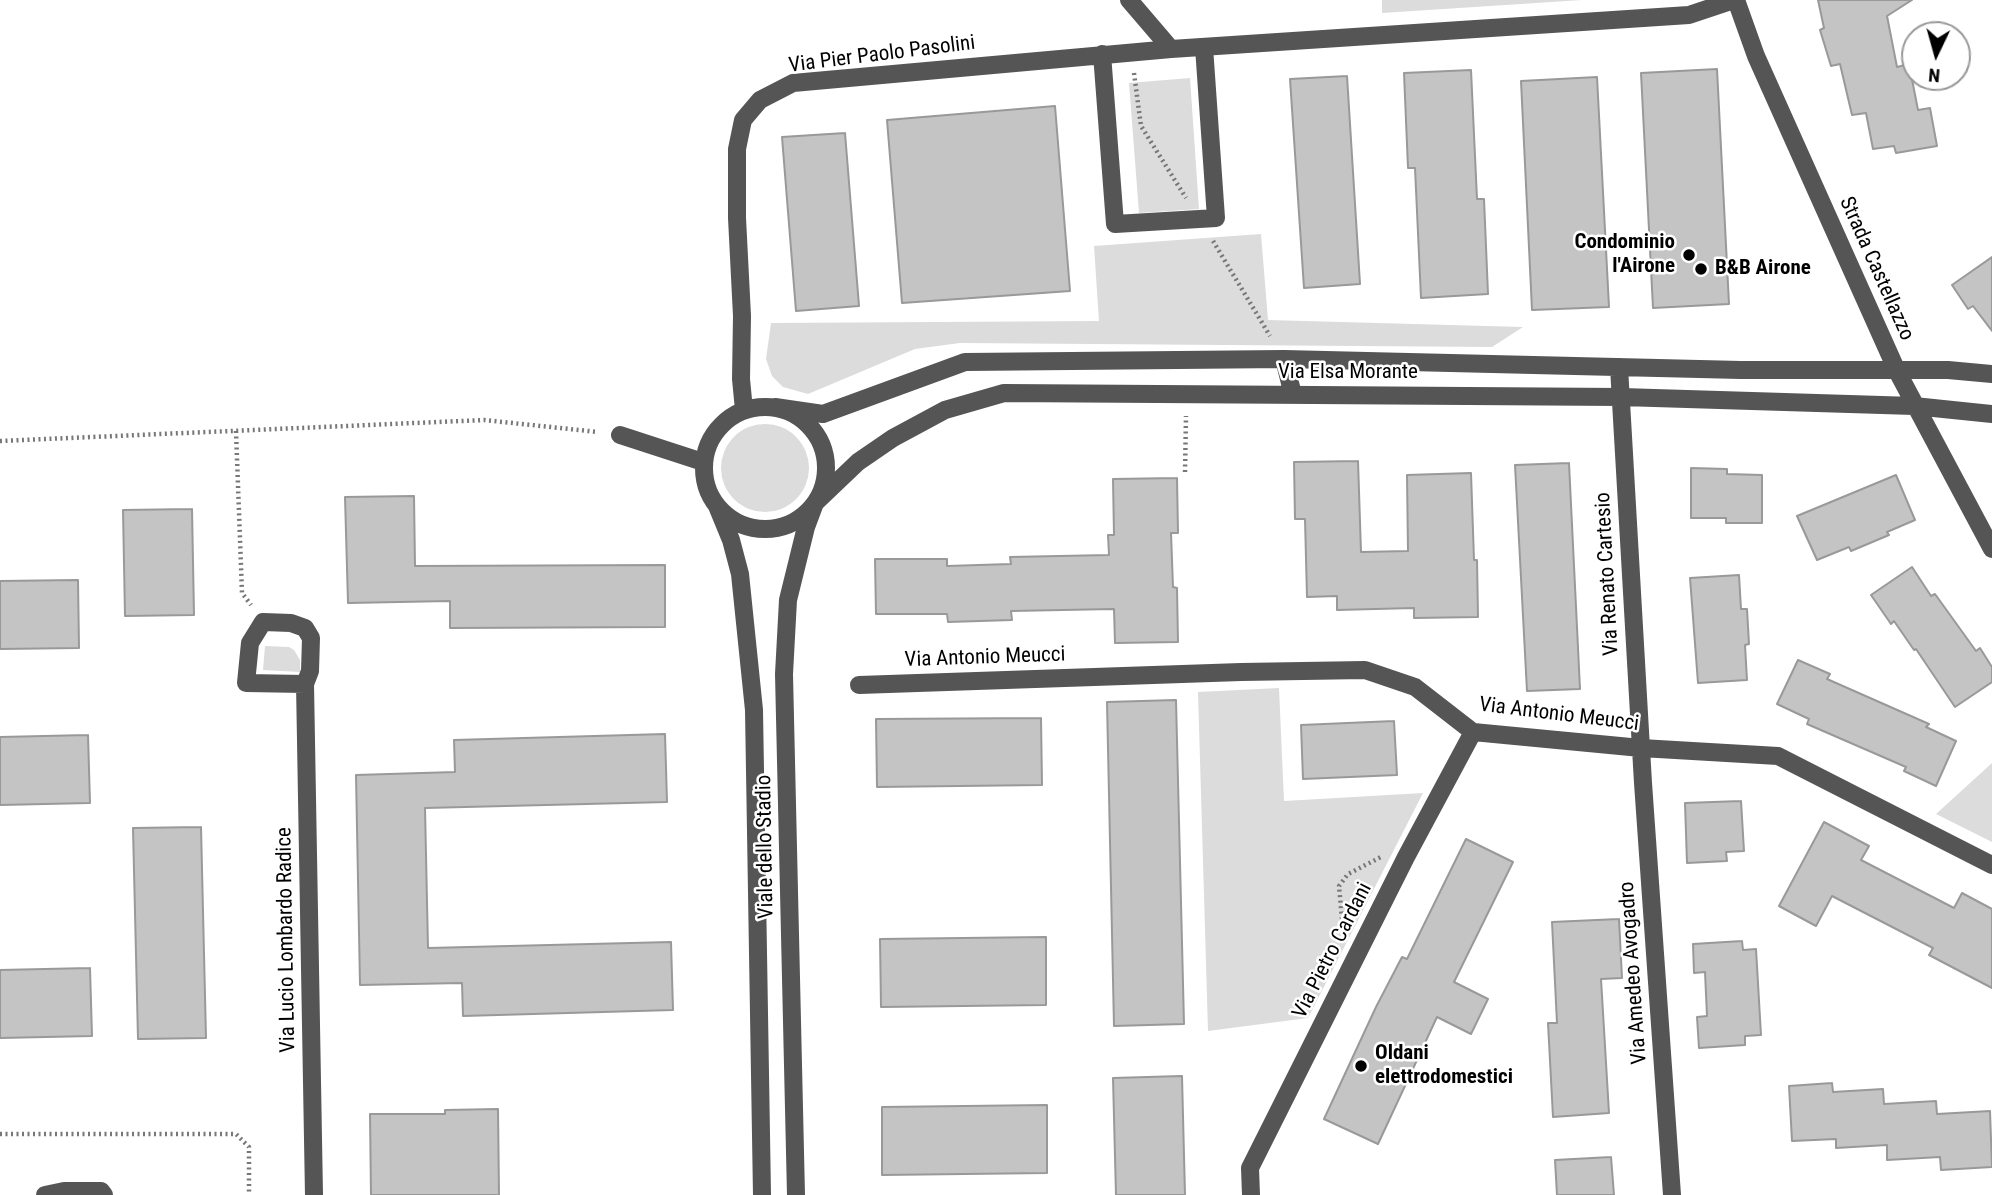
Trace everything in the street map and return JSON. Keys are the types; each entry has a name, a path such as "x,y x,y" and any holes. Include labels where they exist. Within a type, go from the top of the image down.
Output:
{"street":[{"path":"1129,0 1171,49"},
{"name":"Via Pier Paolo Pasolini","path":"744,410 741,379 737,149 743,120 760,100 793,83 1102,54 1689,15 1735,0"},
{"name":"Strada Castellazzo","path":"1735,0 1756,56 1897,371 1992,549"},
{"path":"1102,54 1115,225 1216,218 1204,47"},
{"path":"1284,359 1293,395"},
{"name":"Via Elsa Morante","path":"775,407 823,414 965,362 1284,359 1619,367 1948,370 1992,374"},
{"name":"Via Renato Cartesio","path":"1619,367 1641,748"},
{"name":"Via Elsa Morante","path":"815,503 858,462 893,438 945,410 1004,393 1622,397 1914,406 1992,414"},
{"path":"775,407 790,412 808,424 820,440 825,457 824,483 815,503 798,519 781,527 760,529 730,519 717,506 706,488 704,462 710,439 726,420 744,410 775,407"},
{"path":"620,435 704,462"},
{"name":"Viale dello Stadio","path":"796,1195 784,674 788,600 797,559 815,503"},
{"name":"Viale dello Stadio","path":"717,506 731,540 740,574 754,710 762,1195"},
{"path":"263,622 250,643 246,682 305,684"},
{"name":"Via Lucio Lombardo Radice","path":"263,622 291,623 305,628 312,638 312,653 305,684 314,1195"},
{"name":"Via Antonio Meucci","path":"859,685 1365,670 1415,687 1473,732 1641,748 1778,756 1992,865"},
{"name":"Via Pietro Cardani","path":"1251,1195 1250,1168 1406,857 1473,732"},
{"name":"Via Amedeo Avogadro","path":"1641,748 1672,1195"},
{"path":"45,1195 64,1191 100,1191 104,1195"}],"path":[{"path":"1185,472 1186,394"},
{"path":"0,441 484,420 620,435"},
{"path":"236,431 242,593 263,622"},
{"path":"1356,956 1345,946 1339,886 1348,874 1394,850 1406,857"},
{"path":"0,1134 236,1134 248,1147 249,1195"}],"shaded area":[{"path":"1382,0 1582,0 1382,13"},
{"path":"1190,78 1199,209 1139,213 1129,83"},
{"path":"1261,234 1268,320 1523,327 1492,347 960,343 915,349 808,394 783,387 772,376 766,359 771,323 1099,321 1094,246"},
{"path":"765,424 790,431 802,443 809,468 802,493 790,505 765,512 740,505 728,493 721,468 728,443 740,431"},
{"path":"265,646 289,647 294,650 300,660 300,672 263,670"},
{"path":"1279,688 1284,801 1423,793 1308,1018 1208,1031 1198,692"},
{"path":"1992,763 1992,842 1936,814"}],"building":[{"path":"1818,0 1912,0 1887,16 1897,67 1901,66 1901,91 1914,91 1918,110 1930,108 1937,146 1896,153 1894,146 1873,149 1866,113 1852,115 1840,64 1831,66 1820,30 1824,28"},
{"path":"1717,69 1729,304 1653,308 1641,73"},
{"path":"1471,70 1477,199 1484,199 1488,294 1421,298 1415,168 1408,168 1404,73"},
{"path":"1347,76 1360,284 1304,288 1290,79"},
{"path":"1597,77 1609,307 1532,310 1521,81"},
{"path":"1055,106 1070,291 902,303 887,120"},
{"path":"845,133 859,306 796,311 782,137"},
{"path":"1992,257 1992,331 1973,306 1968,309 1952,285"},
{"path":"1358,461 1361,552 1408,551 1407,475 1471,473 1478,617 1414,618 1414,608 1337,610 1337,596 1307,597 1305,519 1295,519 1294,462"},
{"path":"1569,463 1580,689 1527,691 1515,465"},
{"path":"1691,468 1727,469 1727,474 1762,475 1762,523 1726,523 1726,518 1691,518"},
{"path":"1896,475 1915,520 1887,532 1889,535 1851,551 1849,547 1817,560 1797,516"},
{"path":"1177,478 1178,533 1171,533 1173,587 1177,588 1178,642 1115,643 1114,609 1011,611 1012,620 948,622 947,614 876,614 875,559 947,559 947,566 1011,564 1010,557 1109,555 1108,535 1114,535 1113,479"},
{"path":"414,496 415,566 665,565 665,627 450,628 450,601 348,603 345,497"},
{"path":"192,509 194,615 125,616 123,510"},
{"path":"1912,567 1931,596 1935,594 1976,651 1980,648 1992,667 1992,682 1955,707 1916,649 1914,650 1894,621 1891,624 1871,595"},
{"path":"1739,575 1741,609 1747,609 1747,680 1698,683 1690,578"},
{"path":"78,580 79,648 0,649 0,581"},
{"path":"1798,660 1830,674 1827,679 1929,724 1926,727 1956,741 1936,786 1904,771 1906,767 1807,724 1809,719 1777,704"},
{"path":"1176,700 1184,1024 1114,1026 1107,702"},
{"path":"1041,718 1042,785 877,787 876,719"},
{"path":"1394,721 1397,775 1303,779 1301,725"},
{"path":"665,734 667,802 425,808 428,948 671,942 673,1010 463,1016 462,983 360,985 356,775 455,772 454,740"},
{"path":"88,735 90,803 0,805 0,737"},
{"path":"1741,801 1744,851 1726,852 1727,861 1687,863 1685,803"},
{"path":"1824,822 1869,846 1861,860 1954,908 1962,893 1992,909 1992,988 1929,955 1933,948 1832,896 1816,926 1779,906"},
{"path":"201,827 206,1038 138,1039 133,828"},
{"path":"1466,839 1513,862 1454,982 1488,999 1471,1034 1437,1017 1378,1144 1324,1119 1376,1007 1402,957 1407,959"},
{"path":"1619,919 1622,978 1601,979 1609,1113 1553,1117 1548,1023 1557,1023 1552,922"},
{"path":"1046,937 1046,1005 881,1007 880,939"},
{"path":"1742,941 1743,950 1756,949 1761,1035 1745,1036 1745,1045 1699,1048 1697,1017 1707,1016 1705,972 1694,973 1693,944"},
{"path":"90,968 92,1036 0,1038 0,970"},
{"path":"1182,1076 1185,1195 1116,1195 1113,1078"},
{"path":"1832,1083 1833,1092 1883,1089 1884,1104 1936,1101 1937,1114 1990,1111 1992,1167 1941,1170 1940,1157 1887,1160 1887,1145 1836,1148 1836,1139 1792,1141 1789,1086"},
{"path":"1047,1105 1047,1173 882,1175 882,1107"},
{"path":"498,1109 499,1195 371,1195 370,1114 445,1114 445,1110"},
{"path":"1611,1157 1614,1195 1557,1195 1555,1160"}],"place":[{"name":"Condominio l'Airone","path":"1689,255"},
{"name":"B&B Airone","path":"1701,269"},
{"name":"Oldani elettrodomestici","path":"1361,1066"}]}
